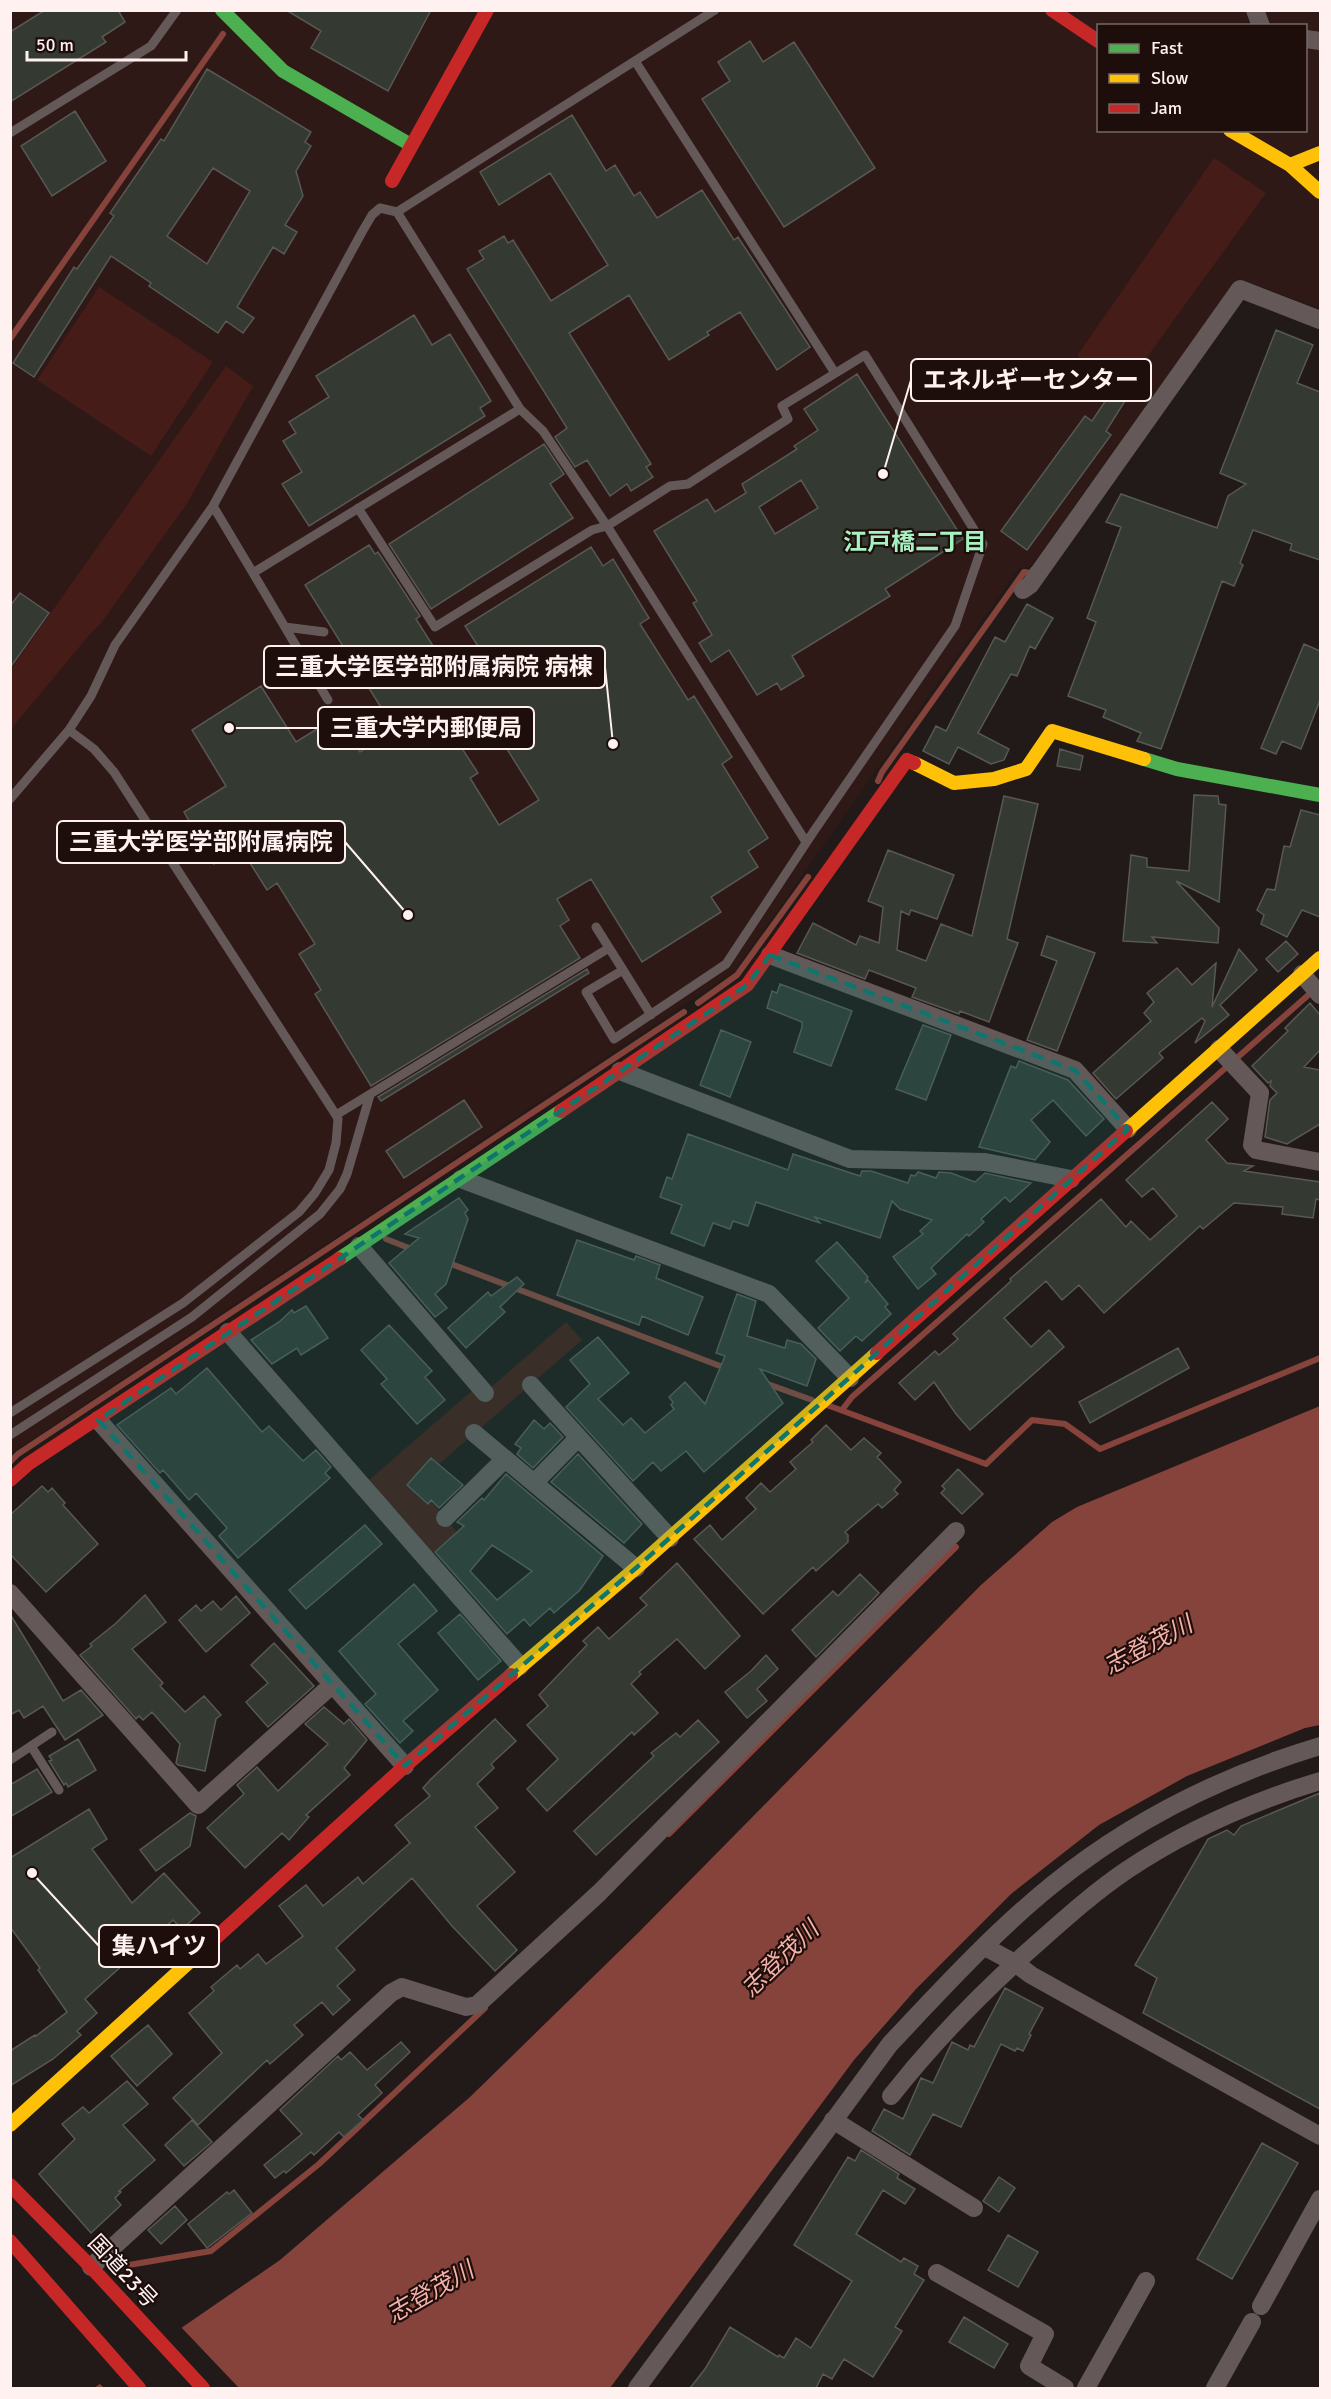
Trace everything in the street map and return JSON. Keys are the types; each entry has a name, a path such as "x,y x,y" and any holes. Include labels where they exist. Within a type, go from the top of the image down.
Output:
{"main road":[{"path":"222,10 283,71 411,145"},
{"path":"392,181 487,10"},
{"path":"1052,10 1097,40"},
{"path":"1233,132 1290,165 1320,192"},
{"path":"1290,165 1320,153"},
{"path":"10,1480 28,1464 461,1179 747,985 907,760 954,783 994,779 1026,769 1052,731 1177,769 1320,795"},
{"path":"10,2125 405,1766 670,1538 1320,958"},
{"name":"国道23号","path":"10,2185 91,2267 203,2388"},
{"path":"10,2241 139,2388"}],"street":[{"path":"1023,590 1030,585 1240,289 1320,320"},
{"path":"770,955 1076,1070 1128,1129"},
{"path":"1302,974 1320,995"},
{"path":"1219,1049 1260,1093 1252,1145 1256,1150 1320,1162"},
{"path":"620,1071 850,1159 985,1162 1071,1179"},
{"path":"461,1179 769,1294 850,1378"},
{"path":"359,1246 485,1393"},
{"path":"228,1332 520,1666"},
{"path":"531,1385 670,1538"},
{"path":"98,1420 405,1766"},
{"path":"474,1433 636,1568"},
{"path":"534,1483 578,1438"},
{"path":"445,1518 505,1459"},
{"path":"91,2267 391,1993 402,1987 466,2007 477,2005 599,1893 956,1531"},
{"path":"10,1593 198,1805 332,1685"},
{"path":"637,2388 890,2044 985,1947 1052,1885 1139,1825 1193,1795 1241,1774 1320,1746"},
{"path":"891,2096 950,2026 1015,1963 1088,1898 1128,1869 1200,1829 1258,1803 1320,1781"},
{"path":"985,1947 1320,2136"},
{"path":"833,2120 974,2208"},
{"path":"1215,2388 1320,2199"},
{"path":"937,2273 1045,2334 1029,2366 1065,2388"},
{"path":"1086,2388 1146,2281"}],"lane":[{"path":"10,133 151,46 177,10"},
{"path":"397,212 715,10"},
{"path":"635,61 835,374"},
{"path":"10,798 69,730 92,696 115,645 213,506 372,215 380,208 397,212 520,409 543,430 607,526 806,842"},
{"path":"358,508 435,627 592,530 607,526 670,486 688,484 788,419 782,406 865,355 983,544 956,626 806,842 726,964 614,1039 586,992 623,970"},
{"path":"253,573 520,409"},
{"path":"213,506 328,700"},
{"path":"285,627 324,632"},
{"path":"10,1413 183,1303 299,1212 315,1193 329,1170 336,1143 338,1119 336,1115 114,772 94,749 69,730"},
{"path":"596,927 651,1015"},
{"path":"336,1115 609,948"},
{"path":"10,1435 192,1317 320,1214 340,1189 347,1174 369,1095"},
{"path":"10,1760 52,1732"},
{"path":"31,1746 59,1790"}],"highlighted area":[{"path":"770,955 1075,1070 1128,1129 636,1568 405,1766 98,1420 747,985"}],"shaded area":[{"path":"11,11 1320,11 1320,309 1238,278 1031,566 1019,568 735,971 11,1454"},
{"path":"1214,158 1266,193 1126,386 1077,356"},
{"path":"99,287 213,362 151,456 37,380"},
{"path":"226,366 253,386 186,505 101,623 11,729 11,669"},
{"path":"566,1322 582,1340 416,1484 457,1532 432,1553 369,1480 474,1389 481,1396"}],"water":[{"name":"志登茂川","path":"1320,1406 1320,1725 1305,1728 1187,1776 1099,1825 1011,1894 916,1989 854,2060 610,2388 94,2388 280,2260 470,2097 639,1932 981,1585 1052,1522 1077,1507"}],"pier":[{"path":"180,2326 239,2388 104,2388 98,2382"}],"building":[{"path":"45,10 118,10 125,22 102,37 106,42 10,102 10,32"},
{"path":"286,10 431,10 388,91 311,48 321,31"},
{"path":"750,41 763,62 794,42 875,168 784,227 702,99 730,81 718,62"},
{"path":"207,69 311,132 305,142 311,146 296,171 303,196 285,225 297,232 284,254 273,247 237,307 254,318 243,333 226,321 218,333 149,286 151,283 111,256 34,377 13,363 74,267 77,269 114,216 110,213 161,139 164,141","holes":["213,168 250,191 207,264 167,236"]},
{"path":"75,111 106,161 52,196 21,146"},
{"path":"572,115 606,171 615,165 634,196 640,192 657,218 702,190 734,240 738,237 810,347 777,370 740,312 707,332 709,335 669,360 629,295 569,333 651,464 646,467 653,477 631,491 627,484 610,496 587,460 575,467 555,437 567,428 467,269 484,259 479,251 504,236 508,243 513,240 551,301 608,265 550,173 499,205 480,172"},
{"path":"414,315 432,345 450,334 491,401 480,408 485,416 309,526 282,484 302,472 283,441 296,433 289,422 329,397 316,376"},
{"path":"1276,330 1313,345 1297,383 1320,392 1320,560 1290,550 1292,544 1253,530 1234,586 1222,581 1161,749 1137,741 1141,733 1103,717 1106,710 1068,696 1096,622 1087,618 1121,527 1106,522 1121,494 1217,528 1228,496 1246,484 1220,473"},
{"path":"857,374 963,539 885,589 890,596 792,656 804,676 781,690 777,683 757,695 729,650 711,662 699,643 712,635 693,603 697,601 654,531 707,499 715,512 746,493 742,484 797,449 794,446 818,430 804,409","holes":["801,480 818,508 775,534 759,507"]},
{"path":"1112,391 1125,401 1106,431 1111,435 1027,550 1001,531 1085,416 1092,421"},
{"path":"544,444 564,474 550,484 573,518 431,609 389,544"},
{"path":"369,545 375,554 378,552 420,616 416,619 455,681 487,660 465,626 591,547 603,566 613,559 649,618 640,624 688,700 694,696 732,757 722,764 768,838 748,851 758,867 711,897 721,912 642,962 591,879 557,899 569,920 560,926 580,958 371,1086 315,994 321,990 299,954 315,944 277,883 267,890 240,847 214,864 184,812 226,786 192,730 261,686 296,742 338,716 360,752 395,730 305,585","holes":["495,730 539,800 499,825 470,778 478,773 463,750"]},
{"path":"20,593 49,613 10,668 10,606"},
{"path":"1027,604 1053,618 1035,649 1030,646 1017,676 1011,674 978,733 1009,749 1004,760 991,764 958,747 949,764 923,751 936,726 946,731 995,637 1005,642"},
{"path":"1304,644 1320,651 1320,700 1301,749 1282,741 1276,754 1261,748"},
{"path":"1060,749 1083,756 1080,770 1057,766"},
{"path":"1194,795 1218,796 1219,804 1226,805 1219,902 1176,881 1219,928 1218,943 1152,937 1157,943 1123,941 1131,855 1147,858 1147,867 1189,871"},
{"path":"1004,796 1038,804 1007,939 1018,943 989,1022 912,997 916,988 869,970 865,979 797,953 813,923 856,945 860,936 879,943 883,907 868,901 888,850 954,875 937,919 911,910 909,915 901,911 897,950 926,961 941,924 972,936"},
{"path":"1301,810 1320,815 1320,917 1302,910 1287,937 1261,924 1264,915 1257,910 1267,889 1275,890 1284,846 1290,847"},
{"path":"1047,936 1095,953 1057,1051 1027,1040 1057,961 1041,955"},
{"path":"1286,941 1298,954 1278,972 1266,959"},
{"path":"1239,949 1257,970 1220,1005 1229,1015 1195,1043 1205,1021 1202,1018 1159,1053 1163,1058 1116,1099 1093,1073 1151,1021 1144,1013 1154,1002 1147,993 1177,968 1192,985 1216,963 1212,1007"},
{"path":"587,969 589,973 381,1101 378,1097"},
{"path":"780,984 852,1011 831,1066 794,1052 802,1022 767,1008 772,991 777,993"},
{"path":"1310,1003 1320,1015 1320,1050 1304,1067 1320,1070 1320,1124 1287,1144 1265,1137 1270,1100 1277,1093 1270,1086 1271,1081 1268,1083 1252,1066 1288,1031 1285,1028"},
{"path":"923,1025 951,1035 926,1100 896,1089"},
{"path":"721,1030 751,1042 730,1097 700,1085"},
{"path":"1019,1061 1068,1080 1104,1119 1086,1136 1053,1100 1031,1120 1050,1142 1035,1160 979,1147 1011,1066 1016,1068"},
{"path":"464,1100 482,1127 404,1178 386,1151"},
{"path":"1212,1102 1228,1119 1206,1140 1227,1163 1253,1166 1244,1171 1320,1182 1320,1200 1316,1199 1313,1218 1282,1214 1283,1207 1234,1203 1203,1229 1200,1226 1104,1313 1079,1285 1062,1300 1046,1281 1004,1318 1031,1347 1049,1330 1064,1347 970,1430 934,1382 915,1400 899,1383 935,1351 939,1355 958,1339 953,1334 1011,1281 1010,1279 1101,1199 1126,1227 1131,1221 1150,1240 1177,1216 1153,1188 1142,1197 1126,1180"},
{"path":"688,1134 788,1170 793,1154 860,1176 862,1171 871,1171 908,1183 911,1175 915,1176 918,1172 936,1178 939,1172 951,1173 975,1182 985,1173 1031,1183 1010,1202 1005,1197 981,1219 984,1222 969,1236 967,1234 931,1268 936,1274 918,1289 893,1257 923,1234 920,1231 932,1220 900,1209 892,1201 880,1238 815,1217 820,1223 756,1202 748,1226 733,1221 730,1229 713,1223 704,1246 671,1233 682,1205 660,1197 667,1177 672,1179"},
{"path":"459,1198 468,1210 465,1213 468,1219 446,1284 435,1294 447,1308 435,1317 389,1263 419,1238 405,1234"},
{"path":"577,1240 634,1260 636,1256 660,1265 656,1278 703,1297 688,1335 642,1316 639,1325 557,1295"},
{"path":"837,1242 868,1277 865,1283 868,1280 888,1304 885,1307 891,1314 862,1341 856,1336 840,1351 818,1328 849,1298 816,1261"},
{"path":"517,1277 524,1284 500,1307 505,1312 466,1348 448,1328 488,1292 491,1296"},
{"path":"737,1294 756,1301 747,1336 785,1348 787,1340 801,1344 816,1359 807,1386 760,1369 783,1403 704,1472 686,1451 661,1471 653,1462 633,1481 566,1407 590,1384 570,1360 598,1337 629,1373 598,1399 623,1425 631,1418 645,1433 674,1409 669,1397 685,1382 705,1404 725,1356 716,1353"},
{"path":"306,1306 328,1338 301,1355 297,1348 272,1364 251,1340 279,1322 292,1310 294,1313"},
{"path":"389,1325 432,1371 425,1377 445,1400 417,1424 381,1384 387,1379 361,1350"},
{"path":"1178,1348 1189,1368 1090,1423 1079,1402"},
{"path":"207,1368 262,1432 269,1426 303,1461 316,1450 331,1467 325,1473 330,1478 238,1558 219,1536 227,1528 196,1493 189,1500 163,1470 160,1473 117,1425 171,1388 176,1394"},
{"path":"534,1420 544,1429 550,1423 563,1437 533,1468 517,1454 521,1448 515,1444"},
{"path":"826,1425 851,1450 864,1438 881,1453 877,1457 901,1482 894,1490 898,1494 882,1508 878,1504 845,1532 848,1535 848,1542 816,1571 813,1567 763,1614 694,1539 710,1525 722,1540 756,1509 746,1498 761,1483 770,1492 796,1469 790,1462 813,1442 811,1440"},
{"path":"578,1454 642,1524 624,1543 551,1482"},
{"path":"431,1458 463,1485 439,1508 431,1500 428,1504 407,1485"},
{"path":"958,1469 983,1494 962,1514 941,1493 945,1489 942,1486"},
{"path":"506,1474 603,1556 580,1590 554,1613 550,1608 530,1626 524,1619 507,1634 435,1552 464,1526 457,1522 482,1498 484,1500","holes":["492,1545 532,1571 497,1600 470,1571"]},
{"path":"42,1486 48,1492 52,1488 65,1503 63,1505 98,1544 46,1592 10,1554 10,1515"},
{"path":"365,1525 382,1544 306,1609 289,1590"},
{"path":"677,1563 740,1636 705,1669 677,1639 639,1672 641,1674 631,1684 658,1713 634,1735 632,1732 547,1811 527,1789 558,1759 527,1725 548,1706 539,1695 587,1645 583,1641 598,1627 609,1639 647,1605 640,1598"},
{"path":"860,1574 879,1593 816,1657 792,1630 833,1591 838,1596"},
{"path":"414,1584 437,1611 398,1644 438,1690 403,1721 413,1731 400,1743 365,1704 376,1694 339,1651"},
{"path":"145,1595 166,1622 132,1649 163,1683 160,1686 185,1712 204,1696 221,1715 216,1719 205,1771 178,1765 176,1763 180,1744 152,1712 143,1720 139,1716 136,1719 80,1655"},
{"path":"236,1596 250,1613 206,1652 179,1620 196,1605 201,1611 213,1601 221,1610"},
{"path":"10,1614 63,1701 81,1690 103,1715 65,1740 43,1706 24,1718 19,1710 10,1715"},
{"path":"460,1614 501,1661 478,1680 438,1633"},
{"path":"274,1643 314,1686 268,1727 246,1702 268,1683 251,1665"},
{"path":"766,1655 778,1669 757,1689 767,1701 747,1718 725,1692 751,1671"},
{"path":"324,1707 344,1724 349,1719 367,1740 344,1768 350,1775 306,1815 309,1817 289,1840 282,1833 245,1868 207,1828 244,1794 237,1785 257,1767 278,1791 328,1744 305,1724"},
{"path":"495,1719 516,1741 491,1764 494,1768 477,1784 498,1808 475,1827 515,1872 477,1906 517,1950 495,1971 452,1926 412,1878 336,1948 355,1970 337,1986 350,2000 333,2015 322,2002 294,2025 303,2035 270,2064 267,2060 198,2125 173,2098 222,2053 189,2013 214,1991 211,1987 237,1965 240,1969 258,1954 266,1964 303,1936 279,1906 306,1885 323,1906 358,1877 363,1884 410,1843 395,1825 430,1796 423,1788"},
{"path":"698,1720 719,1742 596,1855 574,1831 654,1756 651,1753 676,1733 680,1737"},
{"path":"78,1739 96,1770 68,1787 66,1783 64,1785 49,1761 52,1760 49,1756"},
{"path":"37,1769 52,1792 10,1817 10,1785"},
{"path":"1320,1793 1320,2109 1143,2013 1157,1978 1135,1965 1208,1839 1227,1830 1234,1835 1241,1826"},
{"path":"89,1809 107,1839 92,1849 132,1903 164,1873 200,1913 182,1929 173,1920 85,1999 97,2013 77,2031 81,2035 53,2059 10,2086 10,2051 36,2036 67,2012 38,1970 40,1968 10,1927 10,1858"},
{"path":"190,1813 196,1816 190,1846 156,1871 140,1850"},
{"path":"1005,1988 1043,2008 1023,2051 1017,2048 1015,2051 1001,2044 961,2127 933,2114 910,2155 872,2131 884,2109 903,2119 921,2078 933,2083 952,2042 968,2050 970,2045 974,2047"},
{"path":"148,2025 172,2054 137,2086 111,2056"},
{"path":"401,2042 410,2052 375,2085 382,2093 358,2115 363,2120 344,2137 339,2132 314,2155 311,2152 286,2173 284,2171 275,2178 264,2165 302,2134 280,2110 338,2056 341,2060 350,2052 367,2070"},
{"path":"127,2081 148,2104 123,2125 155,2160 119,2191 121,2192 115,2198 121,2205 91,2233 39,2174 75,2139 62,2124 83,2107 89,2113"},
{"path":"192,2120 212,2142 184,2166 165,2145"},
{"path":"1262,2143 1298,2163 1232,2279 1197,2259"},
{"path":"861,2150 899,2174 897,2178 915,2189 905,2204 883,2190 856,2234 901,2262 904,2258 918,2266 914,2274 924,2280 895,2327 902,2331 873,2377 844,2359 832,2379 823,2374 816,2388 690,2388 705,2369 730,2327 778,2357 779,2355 784,2358 796,2338 811,2348 852,2281 794,2245 848,2157 855,2161"},
{"path":"999,2177 1015,2188 999,2212 983,2201"},
{"path":"234,2190 252,2213 207,2248 188,2224 227,2192 229,2194"},
{"path":"175,2206 187,2220 161,2244 148,2230"},
{"path":"1008,2235 1038,2252 1018,2287 988,2270"},
{"path":"964,2317 1008,2344 994,2368 949,2342"}],"waterway":[{"path":"10,339 223,34"},
{"path":"878,781 882,772 1024,572 1031,573 1033,570"},
{"path":"698,1003 737,975 808,877"},
{"path":"842,1410 852,1397 1314,990"},
{"path":"10,1462 18,1454 684,1012"},
{"path":"386,1239 414,1250"},
{"path":"446,1262 728,1369"},
{"path":"827,1405 986,1464 1032,1420 1065,1424 1100,1449 1320,1358"},
{"path":"765,1383 812,1400"},
{"path":"669,1834 956,1547"},
{"path":"123,2266 211,2251 319,2164 485,2008"}],"traffic: fast":[{"path":"222,10 283,71 411,145"},
{"path":"1144,759 1177,769 1320,795"},
{"path":"339,1259 561,1111"}],"traffic: slow":[{"path":"1233,132 1290,165 1320,192"},
{"path":"1290,165 1320,153"},
{"path":"914,763 954,783 994,779 1026,769 1052,731 1144,759"},
{"path":"1126,1131 1320,958"},
{"path":"511,1675 636,1568 877,1353"},
{"path":"10,2125 210,1943"}],"traffic: jam":[{"path":"392,181 487,10"},
{"path":"1052,10 1097,40"},
{"path":"561,1111 747,985 907,760 914,763"},
{"path":"877,1353 1126,1131"},
{"path":"10,1480 28,1464 339,1259"},
{"path":"210,1943 405,1766 511,1675"},
{"path":"10,2185 91,2267 203,2388"},
{"path":"10,2241 139,2388"}],"place":[{"name":"エネルギーセンター","path":"883,474"},
{"name":"三重大学内郵便局","path":"229,728"},
{"name":"三重大学医学部附属病院 病棟","path":"613,744"},
{"name":"三重大学医学部附属病院","path":"408,915"},
{"name":"集ハイツ","path":"32,1873"}],"district":[{"name":"江戸橋二丁目","path":"915,542"}]}
